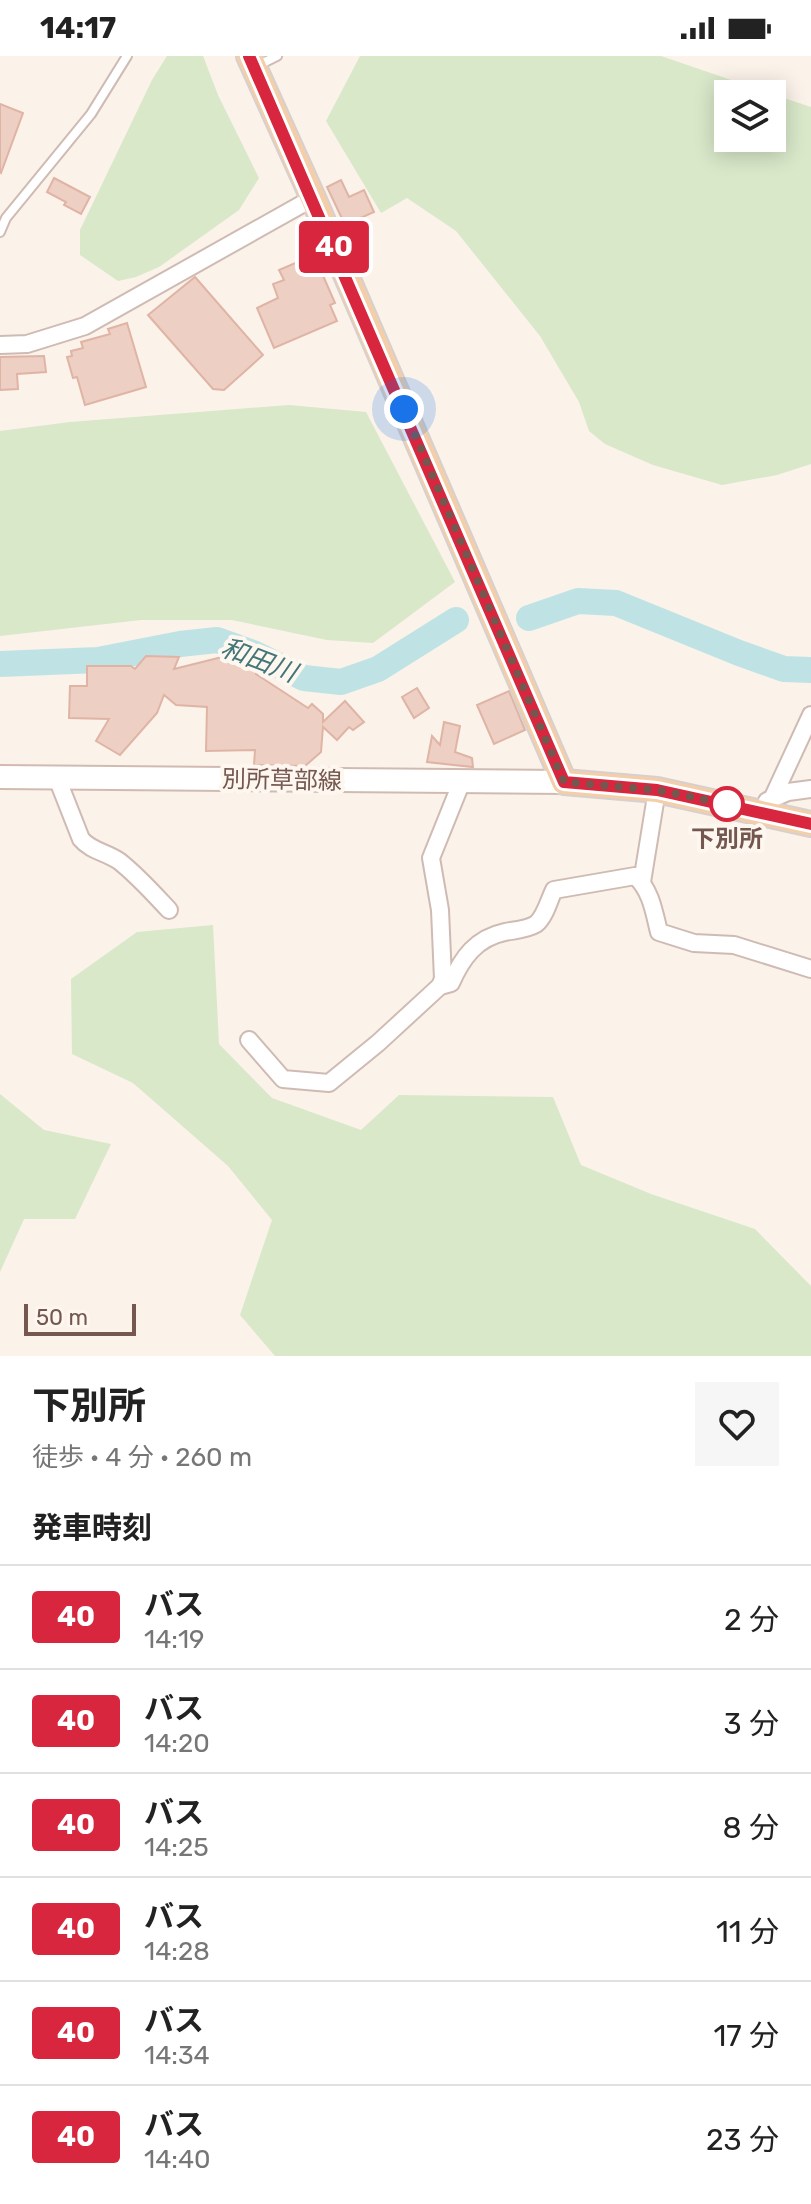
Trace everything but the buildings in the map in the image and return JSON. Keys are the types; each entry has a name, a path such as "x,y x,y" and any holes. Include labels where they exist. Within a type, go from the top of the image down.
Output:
{"main road":[{"path":"252,62 564,782 763,803 811,824"},
{"name":"別所草部線","path":"0,777 564,782"}],"street":[{"path":"0,345 27,344 85,326 313,198"},
{"path":"763,803 811,715"},
{"path":"57,778 81,839 87,846 128,868 169,910"},
{"path":"249,1040 283,1079 329,1083 440,986 443,979 440,910 431,858 462,781"},
{"path":"763,803 811,789"},
{"path":"642,882 657,790"},
{"path":"440,986 451,983 461,960 474,947 502,933 522,930 538,922 554,890 635,876 642,882 651,900 659,932 694,943 734,945 811,969"}],"lane":[{"path":"0,232 6,218 105,95 127,56"},
{"path":"252,62 277,56"}],"green space":[{"path":"167,56 203,56 218,95 259,178 239,210 159,267 118,281 80,255 80,230 152,80"},
{"path":"360,56 661,56 732,80 714,80 714,152 786,152 786,98 811,107 811,464 777,475 722,485 653,465 605,444 589,431 579,402 540,336 456,231 407,198 381,213 326,121"},
{"path":"289,405 366,412 455,582 373,643 327,640 232,620 141,620 0,636 0,431 70,422"},
{"path":"213,925 219,1044 272,1098 361,1130 399,1095 553,1097 581,1165 651,1194 755,1229 811,1286 811,1356 275,1356 240,1315 272,1220 228,1166 133,1083 72,1054 71,979 137,932"},
{"path":"0,1094 44,1130 111,1144 75,1219 24,1219 0,1272"}],"waterway":[{"name":"和田川","path":"529,618 578,601 616,603 784,669 811,670"},
{"name":"和田川","path":"0,664 98,660 217,640 253,653 304,678 341,682 378,669 456,620"}],"bus line":[{"name":"40","path":"249,56 564,782 657,790 811,824"}],"place":[{"name":"下別所","path":"727,804"}],"route":[{"path":"404,409 564,782 657,790 727,804"}]}
